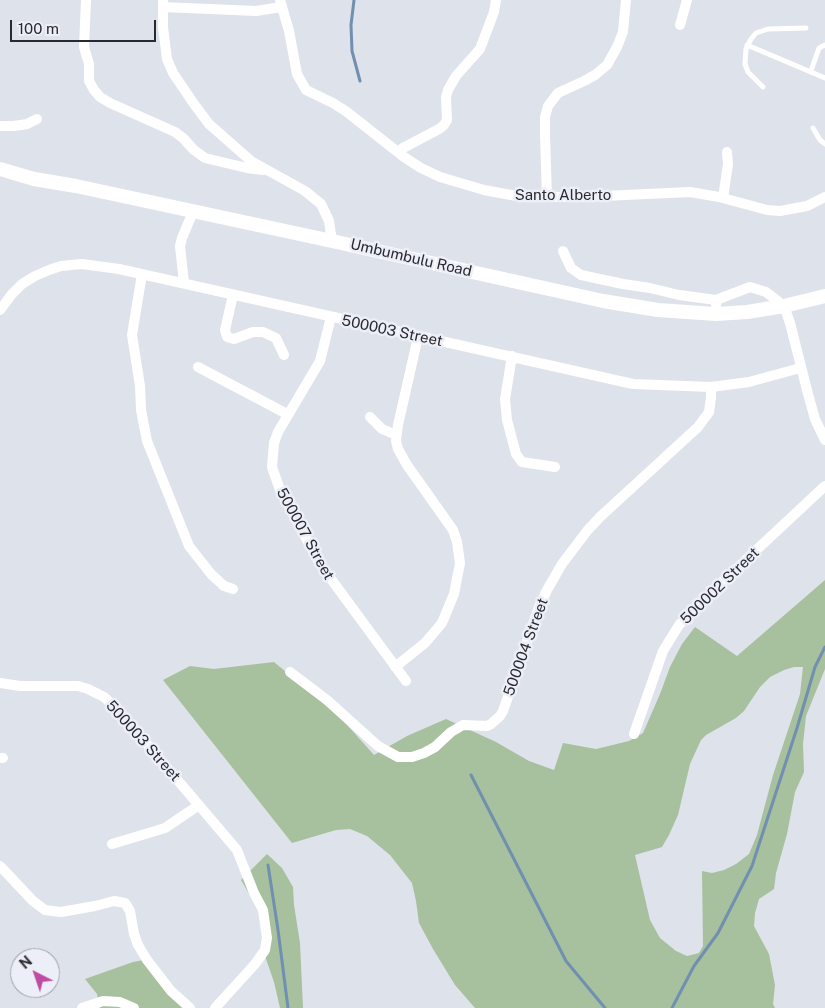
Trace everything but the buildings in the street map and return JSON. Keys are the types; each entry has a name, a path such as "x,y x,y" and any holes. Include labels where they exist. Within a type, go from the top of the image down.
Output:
{"main road":[{"name":"Umbumbulu Road","path":"0,170 34,179 76,186 603,301 658,310 716,307 756,311 825,296"}],"street":[{"path":"86,0 85,54 89,64 90,81 100,97 175,132 205,158 247,168 266,170"},
{"path":"398,152 444,125 447,120 446,97 448,90 456,76 480,49 494,12 496,0"},
{"path":"547,197 545,117 548,106 558,93 595,75 607,65 623,32 626,0"},
{"path":"680,25 687,0"},
{"path":"280,3 256,11 164,3 163,27 167,59 181,87 209,124 251,161 305,190 321,204 329,221 332,241"},
{"name":"Santo Alberto","path":"280,3 289,31 297,74 306,90 347,112 421,168 457,183 513,196 582,197 676,192 704,194 767,210 780,211 807,206 825,197"},
{"path":"0,126 20,125 36,119"},
{"path":"722,198 728,164 727,152"},
{"path":"184,283 180,246 193,212"},
{"path":"563,251 572,268 581,276 650,288 716,307 750,287 766,292 784,306 815,419 825,440"},
{"name":"500003 Street","path":"0,310 22,284 49,270 61,266 96,265 633,384 711,387 749,382 800,368"},
{"path":"142,274 132,335 140,386 141,410 147,441 189,546 211,574 224,586 233,589"},
{"path":"233,295 225,330 227,336 234,339 253,332 263,332 276,338 284,355"},
{"name":"500007 Street","path":"331,317 320,362 287,414 278,432 272,454 272,467 280,490 320,564 406,681"},
{"path":"395,667 425,642 442,623 454,594 460,562 453,530 407,465 398,449 396,435 418,337"},
{"path":"512,356 506,390 506,407 516,454 522,462 555,467"},
{"path":"198,367 287,414"},
{"name":"500004 Street","path":"290,672 327,700 378,746 398,757 412,757 435,747 451,732 463,726 487,726 492,724 503,711 539,607 562,564 600,517 698,427 709,412 711,387"},
{"path":"370,417 382,429 396,435"},
{"name":"500002 Street","path":"634,734 663,651 679,625 705,598 825,486"},
{"name":"500003 Street","path":"0,683 20,686 78,686 104,697 118,710 232,842 242,860 254,893 263,910 267,938 265,950 255,964 215,1008"},
{"path":"112,844 165,828 199,805"},
{"path":"0,866 38,906 51,912 79,910 114,901 125,903 130,911 136,940 147,960 171,991 190,1008"},
{"path":"82,1008 103,1001 120,1002 134,1008"}],"lane":[{"path":"763,87 746,67 744,57 747,45 753,36 761,30 806,28"},
{"path":"747,45 825,78"},
{"path":"811,71 819,48 825,45"},
{"path":"813,128 820,140 825,144"}],"green space":[{"path":"825,580 825,669 806,716 803,744 804,772 795,792 774,889 759,899 755,913 754,926 769,954 775,985 773,1004 775,1008 475,1008 455,985 433,949 419,923 412,883 390,855 367,836 350,829 336,830 292,843 163,680 190,666 214,669 274,662 340,717 374,755 407,736 446,719 496,742 529,761 554,770 563,743 596,749 629,741 643,733 670,667 682,644 695,627 737,656","holes":["803,667 800,694 773,775 757,835 749,854 736,864 712,873 702,871 703,946 699,953 687,956 676,951 660,938 650,920 635,855 662,847 669,835 678,815 690,764 701,740 744,711 760,687 770,677 784,670"]},
{"path":"267,854 282,868 293,887 300,943 303,1008 280,1008 266,959 261,914 241,880"},
{"path":"149,959 192,1008 100,1008 97,994 85,979 133,962"}],"waterway":[{"path":"354,0 351,25 352,51 360,81"},
{"path":"672,1008 694,966 718,933 752,866 815,667 825,647"},
{"path":"471,775 566,961 605,1008"},
{"path":"268,865 288,1008"}]}
